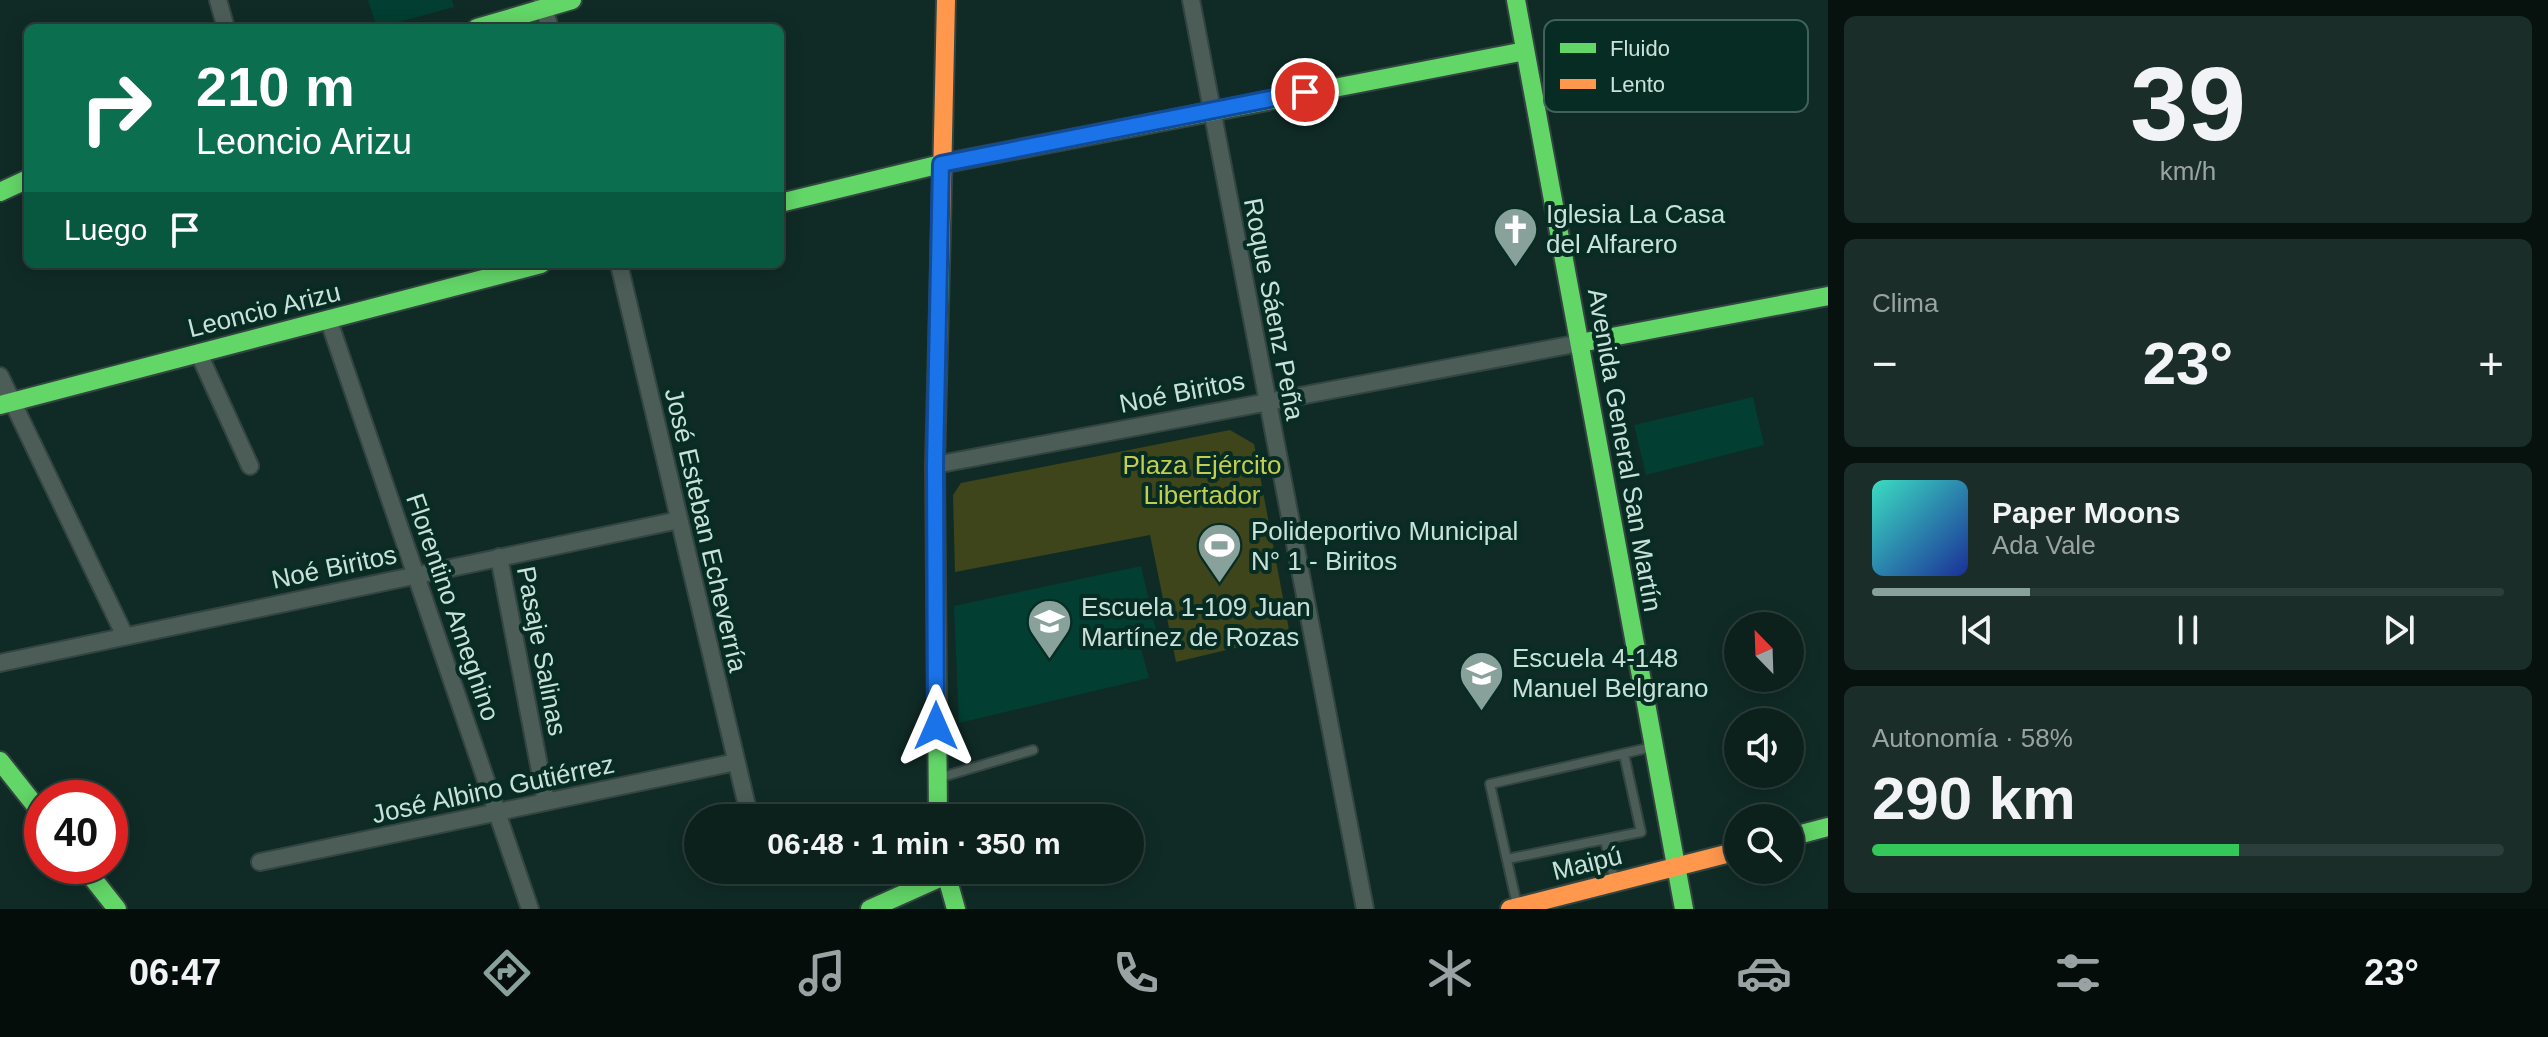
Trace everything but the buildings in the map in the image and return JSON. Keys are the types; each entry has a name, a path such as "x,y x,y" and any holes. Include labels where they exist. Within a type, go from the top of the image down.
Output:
{"street":[{"path":"218,0 225,24"},
{"path":"488,24 543,4 572,0"},
{"path":"938,804 935,465 946,0"},
{"name":"Roque Sáenz Peña","path":"1191,0 1365,909"},
{"name":"Avenida General San Martín","path":"1516,0 1684,909"},
{"path":"543,4 549,24"},
{"path":"784,202 941,164 1525,51"},
{"path":"0,192 24,181"},
{"name":"Leoncio Arizu","path":"6,403 526,268"},
{"name":"José Esteban Echeverría","path":"620,268 746,804"},
{"path":"1580,343 1828,296"},
{"name":"Florentino Ameghino","path":"329,321 530,909"},
{"name":"Noé Biritos","path":"935,465 1580,343"},
{"path":"199,354 250,466"},
{"path":"0,376 6,403 125,636"},
{"name":"Noé Biritos","path":"0,663 679,520"},
{"name":"Pasaje Salinas","path":"499,557 546,802"},
{"path":"0,761 24,791"},
{"name":"José Albino Gutiérrez","path":"260,862 736,762"},
{"path":"1804,833 1828,827"},
{"name":"Maipú","path":"1514,908 1724,855"},
{"path":"97,884 117,909"},
{"path":"870,909 921,884"},
{"path":"949,884 956,909"}],"lane":[{"path":"1514,908 1507,859 1490,784 1653,747"},
{"path":"937,779 1033,750"},
{"path":"1507,859 1641,832 1624,754"},
{"path":"1605,840 1615,883"}],"shaded area":[{"path":"368,0 452,0 454,7 392,24 376,24"},
{"path":"1753,397 1764,445 1646,475 1634,425"},
{"name":"Escuela 1-109 Juan Martínez de Rozas","path":"1141,566 1158,639 1140,644 1149,678 959,723 954,606"}],"green space":[{"name":"Plaza Ejército Libertador","path":"1230,430 1254,444 1290,635 1176,662 1150,535 955,572 953,495 961,483"}],"traffic: fast":[{"path":"491,24 572,0"},
{"path":"1516,0 1684,909"},
{"path":"784,202 941,164 1525,51"},
{"path":"0,192 24,181"},
{"path":"938,804 935,465 941,226"},
{"path":"0,405 526,268"},
{"path":"1580,343 1828,296"},
{"path":"0,761 24,791"},
{"path":"1804,833 1828,827"},
{"path":"97,884 117,909"},
{"path":"870,909 926,884"},
{"path":"949,884 956,909"}],"traffic: slow":[{"path":"941,226 946,0"},
{"path":"1510,909 1724,855"}],"place":[{"name":"Iglesia La Casa del Alfarero","path":"1515,268"},
{"name":"Polideportivo Municipal N° 1 - Biritos","path":"1220,585"},
{"name":"Escuela 1-109 Juan Martínez de Rozas","path":"1050,661"},
{"name":"Escuela 4-148 Manuel Belgrano","path":"1481,712"}],"route":[{"path":"936,726 935,465 941,164 1305,92"}]}
